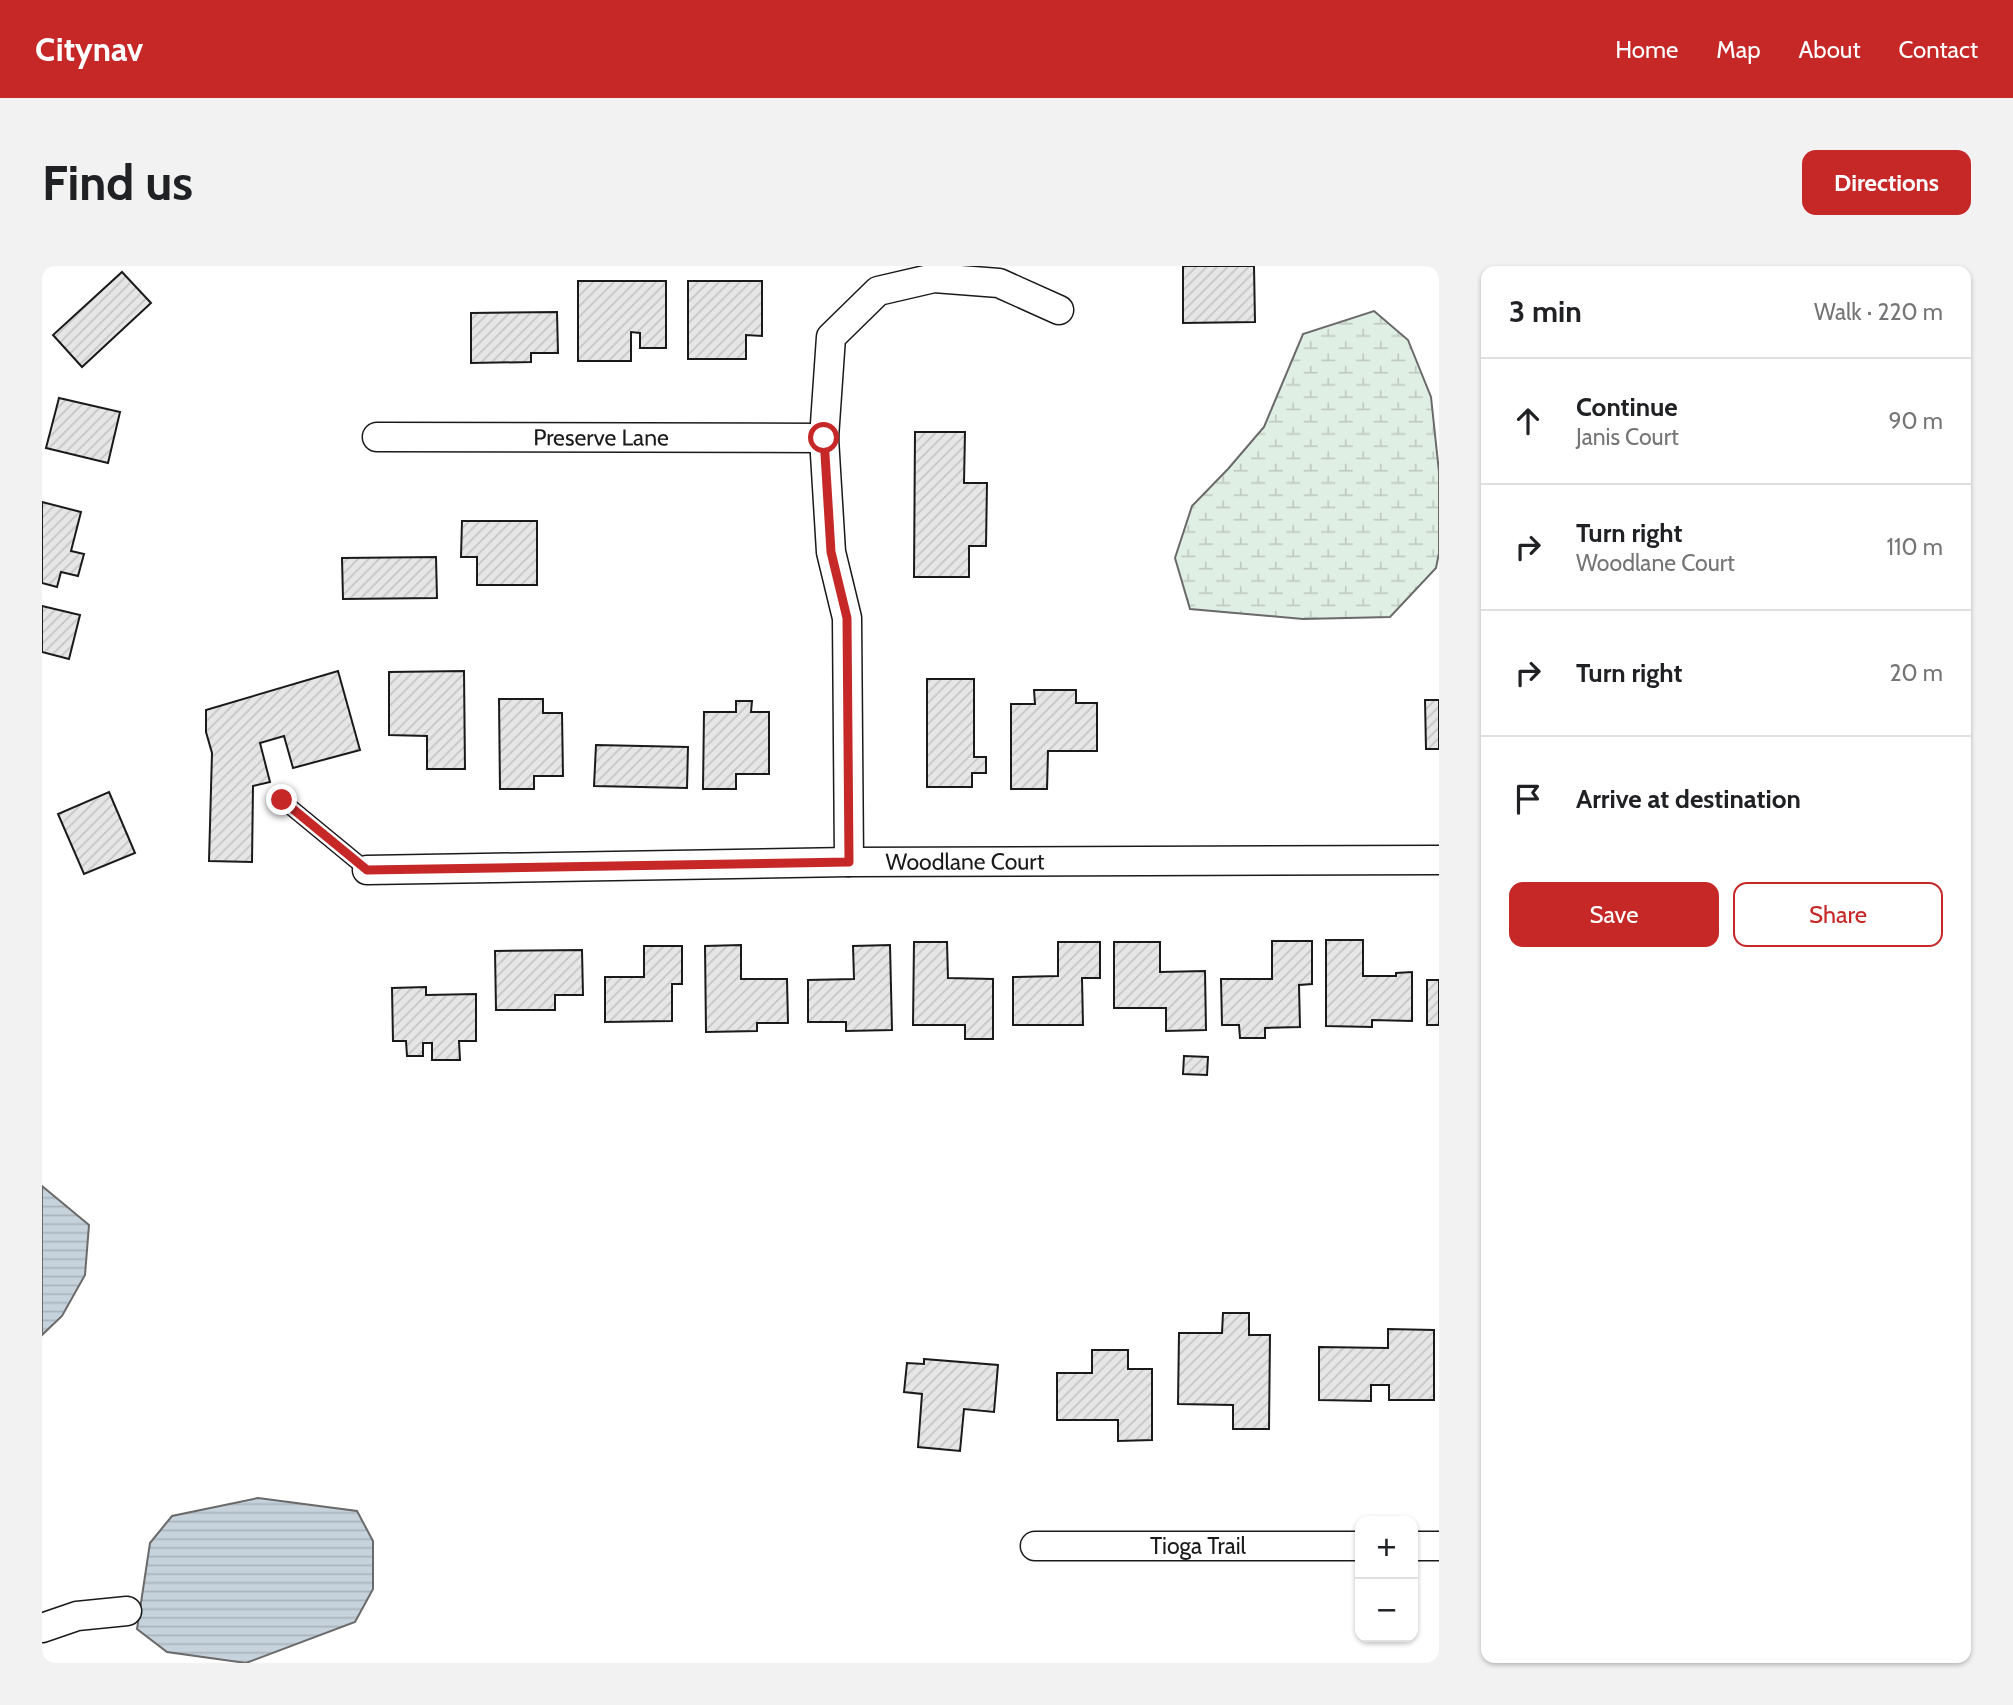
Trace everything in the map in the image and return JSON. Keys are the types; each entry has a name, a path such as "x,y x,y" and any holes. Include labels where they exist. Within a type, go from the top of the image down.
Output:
{"street":[{"path":"849,862 847,618 831,552 824,438 831,337 878,291 934,278 999,283 1059,310"},
{"name":"Preserve Lane","path":"377,437 824,438"},
{"name":"Woodlane Court","path":"367,870 849,862 1439,860"},
{"name":"Tioga Trail","path":"1035,1546 1355,1546"},
{"path":"1418,1546 1439,1546"},
{"path":"42,1628 77,1616 127,1611"}],"lane":[{"path":"282,800 367,870"}],"green space":[{"path":"1374,311 1408,340 1431,397 1439,472 1439,553 1436,568 1390,617 1303,619 1190,609 1175,558 1192,506 1264,427 1303,334"}],"shaded area":[{"path":"42,1186 89,1225 85,1275 62,1316 42,1335"},
{"path":"258,1498 357,1511 373,1541 373,1589 355,1622 246,1663 167,1652 137,1629 150,1543 172,1516"}],"building":[{"path":"1183,266 1254,266 1255,322 1183,323"},
{"path":"122,272 151,303 82,367 53,335"},
{"path":"578,281 666,281 666,348 640,348 640,333 631,332 631,361 578,361"},
{"path":"688,281 762,281 762,336 746,335 746,359 688,359"},
{"path":"557,312 558,353 531,353 531,362 471,363 471,313"},
{"path":"59,398 120,412 108,463 46,448"},
{"path":"915,432 965,432 964,483 987,483 986,546 969,546 969,577 914,577"},
{"path":"42,502 81,512 71,551 84,554 78,576 61,572 57,587 42,583"},
{"path":"462,521 537,521 537,585 477,585 477,557 461,557"},
{"path":"436,557 437,598 343,599 342,558"},
{"path":"42,606 80,615 69,659 42,652"},
{"path":"338,671 360,750 293,768 284,736 260,743 270,782 253,786 252,862 209,861 212,753 206,732 206,710"},
{"path":"464,671 465,769 427,769 427,736 389,735 389,672"},
{"path":"927,679 974,679 974,757 986,757 986,773 972,773 972,787 927,787"},
{"path":"1034,690 1076,690 1076,703 1097,703 1097,751 1048,751 1047,789 1011,789 1011,704 1035,704"},
{"path":"499,699 543,699 543,713 562,713 563,776 534,776 534,789 500,789"},
{"path":"1425,700 1439,700 1439,749 1426,749"},
{"path":"736,701 752,701 751,712 769,712 769,774 736,774 736,789 703,789 704,712 736,712"},
{"path":"596,745 688,747 687,788 594,786"},
{"path":"109,792 135,853 84,874 58,814"},
{"path":"1326,940 1363,940 1363,976 1396,976 1396,973 1412,972 1412,1021 1372,1020 1372,1027 1326,1026"},
{"path":"1272,941 1312,941 1312,984 1299,985 1300,1027 1265,1028 1265,1038 1240,1038 1239,1025 1222,1025 1221,979 1272,979"},
{"path":"914,942 947,942 948,978 993,979 993,1039 965,1039 965,1025 913,1025"},
{"path":"1058,942 1100,942 1100,978 1082,978 1083,1025 1013,1025 1013,977 1058,976"},
{"path":"1114,942 1160,942 1160,972 1205,971 1206,1030 1166,1031 1166,1008 1114,1008"},
{"path":"741,945 741,979 787,979 788,1023 757,1023 757,1031 706,1032 705,946"},
{"path":"890,945 892,1030 846,1031 846,1022 808,1022 808,980 854,979 853,946"},
{"path":"644,946 682,946 682,984 672,984 672,1021 605,1022 605,977 644,977"},
{"path":"582,950 583,995 555,995 555,1010 496,1010 495,951"},
{"path":"1427,980 1439,980 1439,1025 1427,1025"},
{"path":"426,987 426,995 476,994 476,1041 459,1041 460,1060 432,1060 432,1043 423,1043 423,1056 407,1056 406,1041 393,1041 392,988"},
{"path":"1184,1056 1208,1057 1207,1075 1183,1074"},
{"path":"1223,1313 1249,1313 1249,1335 1270,1335 1269,1429 1233,1429 1233,1405 1178,1404 1179,1333 1222,1333"},
{"path":"1388,1329 1434,1330 1434,1400 1389,1400 1389,1385 1371,1385 1371,1401 1319,1400 1319,1347 1388,1348"},
{"path":"1092,1350 1128,1350 1128,1369 1152,1369 1152,1440 1118,1441 1118,1420 1057,1420 1057,1373 1092,1373"},
{"path":"924,1359 998,1365 994,1412 964,1409 960,1451 918,1447 922,1394 904,1392 907,1363 924,1364"}],"route":[{"path":"282,800 367,870 849,862 847,618 831,552 824,438"}]}
